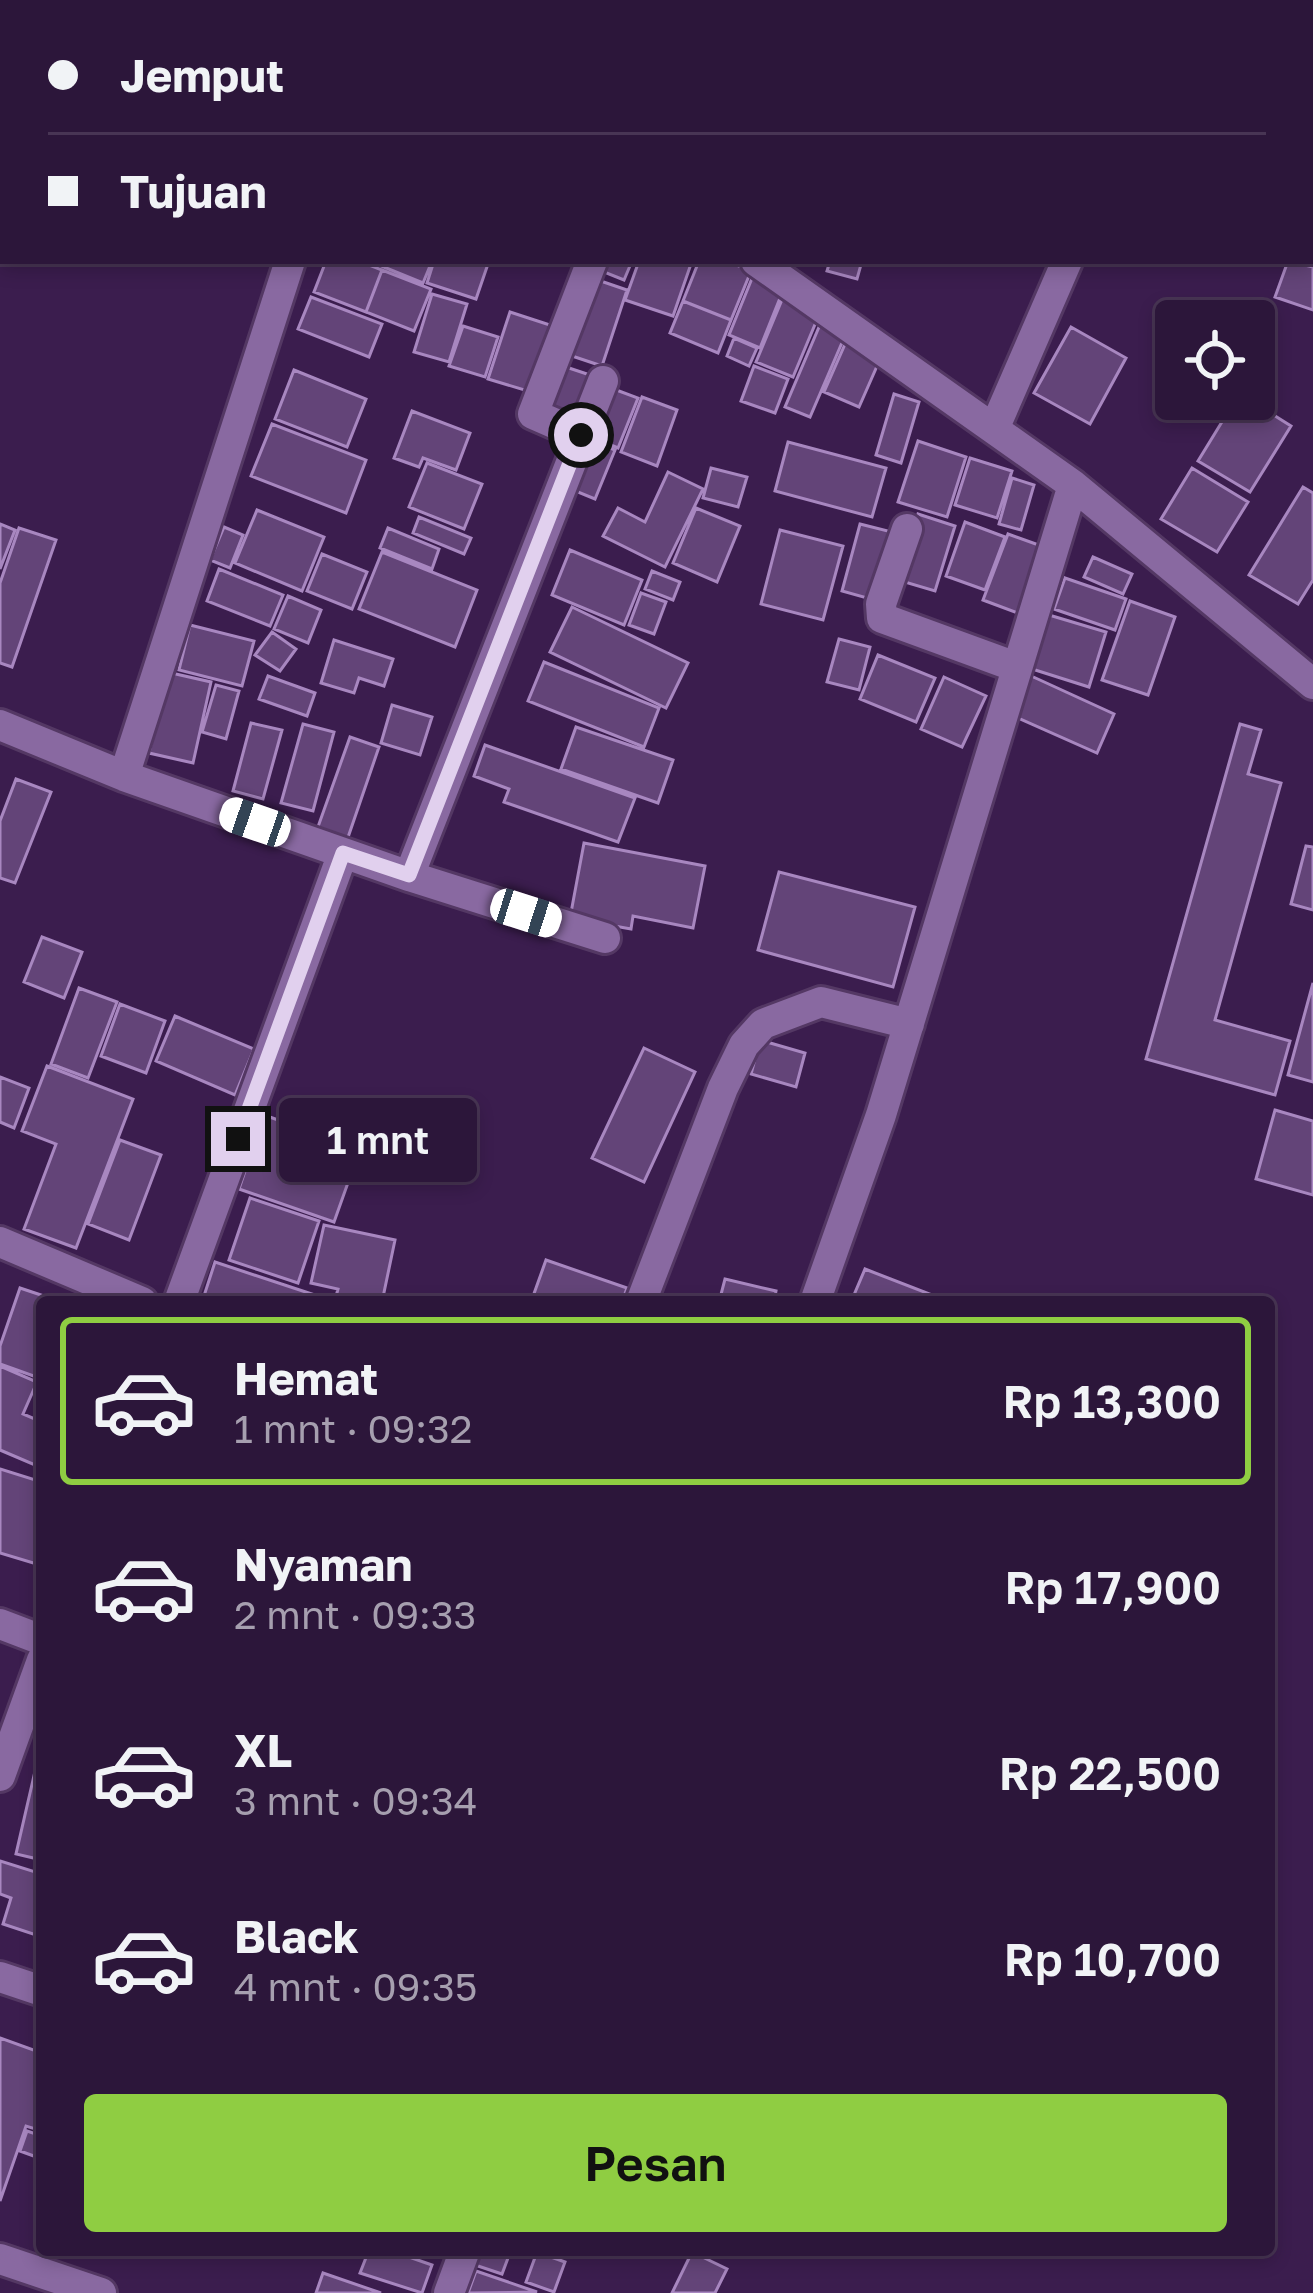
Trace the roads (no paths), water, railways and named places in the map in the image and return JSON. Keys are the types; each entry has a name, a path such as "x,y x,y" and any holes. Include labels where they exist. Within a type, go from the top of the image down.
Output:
{"street":[{"path":"124,776 289,264"},
{"path":"581,435 533,415 591,264"},
{"path":"760,264 1073,485 1313,684"},
{"path":"994,429 1066,264"},
{"path":"409,875 603,381"},
{"path":"817,1296 909,1024 1073,485"},
{"path":"907,529 881,604 882,618 1016,668"},
{"path":"0,725 124,776 605,938"},
{"path":"181,1296 343,853"},
{"path":"643,1296 723,1088 744,1045 763,1024 821,1002 909,1024"},
{"path":"0,1242 128,1296"},
{"path":"0,1624 36,1638"},
{"path":"0,1776 29,1737 36,1696"},
{"path":"0,1977 36,1989"},
{"path":"449,2293 463,2256"},
{"path":"0,2259 101,2293"}]}
